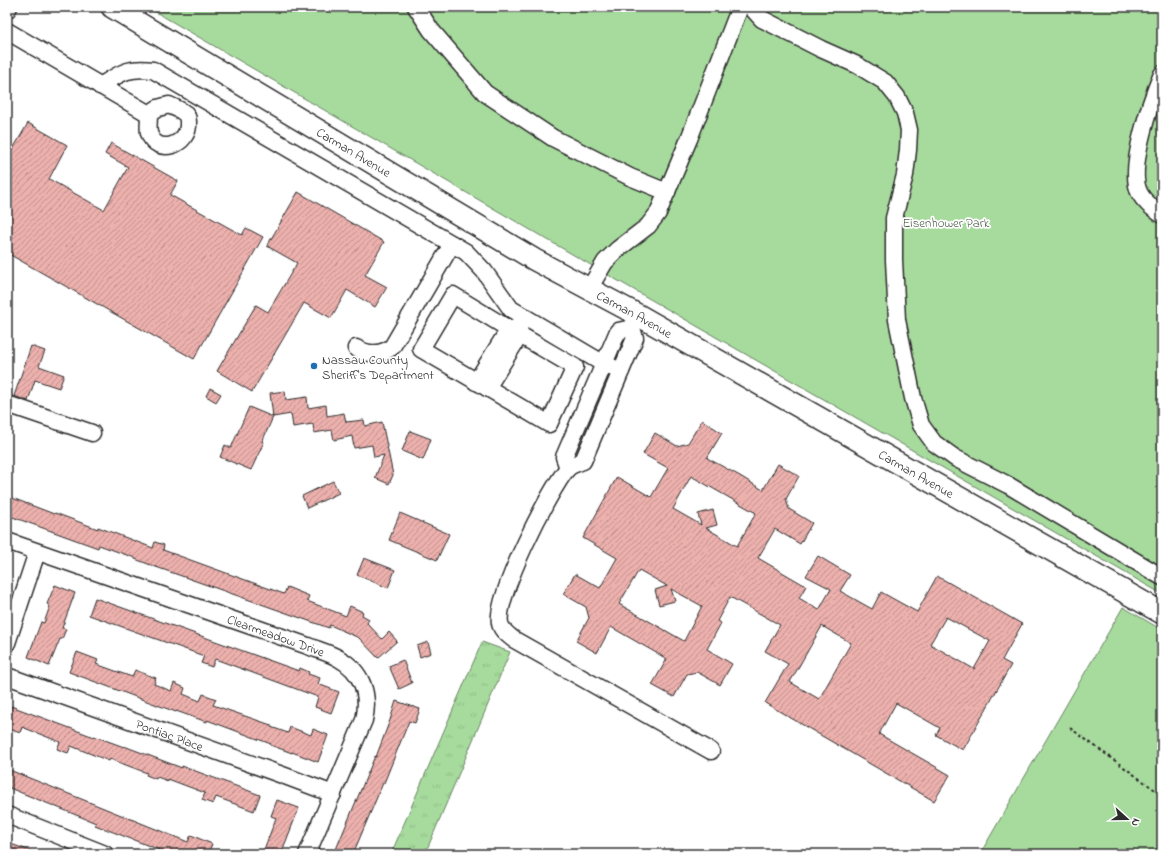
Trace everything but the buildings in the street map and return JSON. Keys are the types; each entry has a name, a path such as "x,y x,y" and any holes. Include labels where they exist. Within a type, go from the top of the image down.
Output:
{"main road":[{"name":"Carman Avenue","path":"112,7 535,260 589,289 635,322 1162,613"}],"street":[{"path":"416,7 431,30 485,93 553,138 630,177 667,192"},
{"path":"589,289 605,262 618,248 648,226 658,214 740,7"},
{"path":"730,33 740,22 756,13 821,49 857,65 885,82 897,97 905,113 909,130 908,150 905,175 894,218 894,260 897,320 913,398 921,425 934,443 955,458 1008,485 1162,577"},
{"path":"7,31 149,114"},
{"path":"100,86 125,71 141,68 153,70 466,252 484,271 511,309 518,327 575,367 549,424 421,349 453,295 518,327 621,371"},
{"path":"1162,74 1138,150 1135,175 1139,193 1151,207 1162,215"},
{"path":"356,348 364,352 378,353 387,351 392,347 452,244"},
{"path":"568,468 564,457 618,332 635,322"},
{"path":"635,322 635,338 583,460 568,468 547,502 520,555 503,597 499,622 502,630 512,639 711,750"},
{"path":"481,385 518,327"},
{"path":"7,404 92,433"},
{"name":"Clearmeadow Drive","path":"7,542 308,646 338,658 356,673 362,683 366,696 367,708 364,720 307,854"},
{"path":"7,643 37,552"},
{"name":"Pontiac Place","path":"7,676 333,794"},
{"path":"7,815 105,854"}],"path":[{"path":"1070,728 1162,795"}],"green space":[{"name":"Eisenhower Park","path":"147,7 1162,7 1162,594 596,268"},
{"path":"1123,607 1162,630 1162,854 980,854"},
{"path":"482,642 510,652 425,854 391,854"}],"place":[{"name":"Nassau County Sheriff's Department","path":"314,366"}]}
